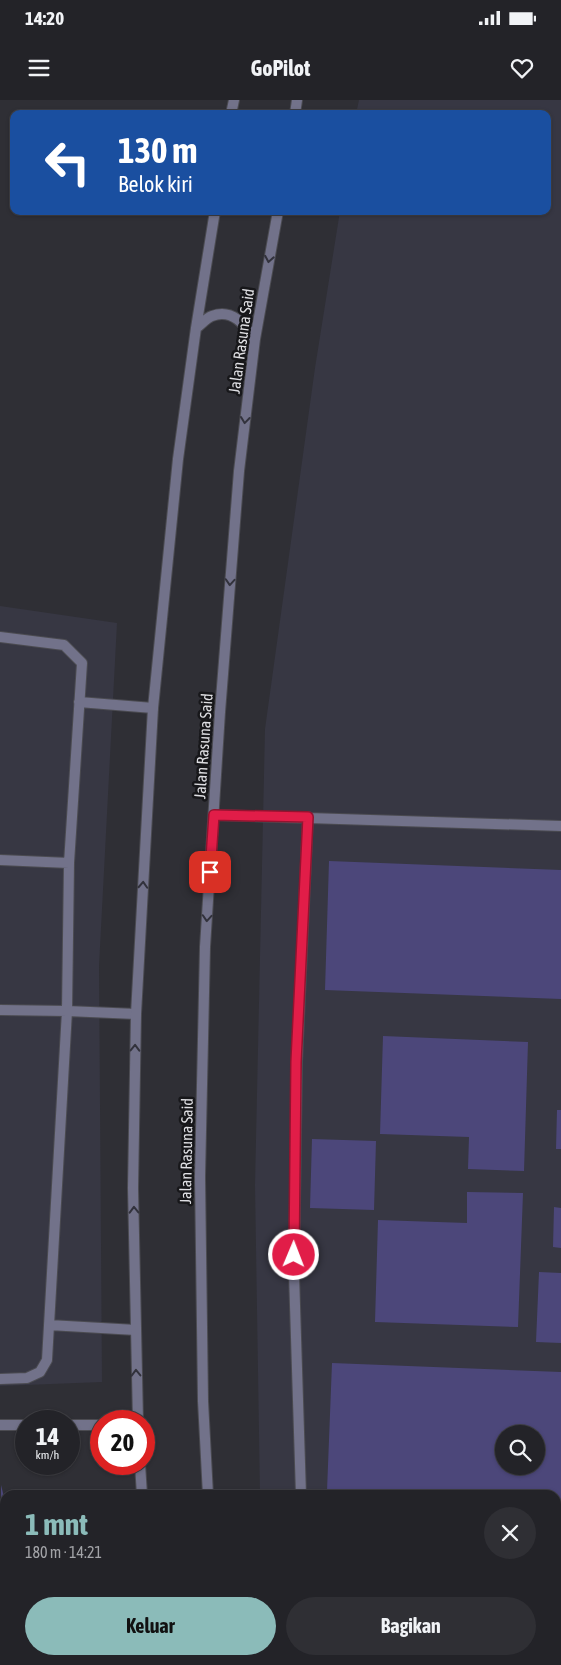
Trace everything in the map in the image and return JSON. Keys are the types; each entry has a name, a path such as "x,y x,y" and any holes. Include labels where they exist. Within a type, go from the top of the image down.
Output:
{"street":[{"path":"138,1410 133,1188 136,1014 153,708 178,459 214,215"},
{"name":"Jalan Rasuna Said","path":"208,1490 203,1392 200,1177 206,947 220,712 239,471 255,340 277,215"},
{"path":"196,328 212,316 224,314 240,320 255,340"},
{"path":"0,637 64,645 82,662 78,702 70,863 67,1010 47,1360 40,1372 27,1378 0,1379"},
{"path":"78,702 153,708"},
{"path":"214,815 561,826"},
{"path":"302,1490 294,1274 296,1062 308,817"},
{"path":"0,860 70,863"},
{"path":"0,1010 67,1010 136,1014"},
{"path":"49,1325 136,1330"},
{"path":"0,1425 15,1425"},
{"path":"141,1475 142,1490"}],"shaded area":[{"path":"359,100 561,100 561,1490 260,1490 255,1185 265,729 315,368 339,215 551,215 551,110 357,110"},
{"path":"0,606 117,623 99,966 102,1382 0,1386"}],"building":[{"path":"329,861 561,870 561,999 325,990"},
{"path":"383,1036 528,1042 524,1171 468,1169 469,1137 380,1134"},
{"path":"557,1110 561,1110 561,1149 556,1149"},
{"path":"312,1139 376,1141 374,1210 310,1208"},
{"path":"467,1192 523,1193 518,1327 375,1322 378,1220 467,1223"},
{"path":"554,1207 561,1208 561,1248 553,1247"},
{"path":"539,1272 561,1273 561,1343 536,1342"},
{"path":"332,1363 561,1372 561,1490 327,1490"}],"route":[{"path":"210,872 214,815 308,817 296,1062 294,1255"}]}
